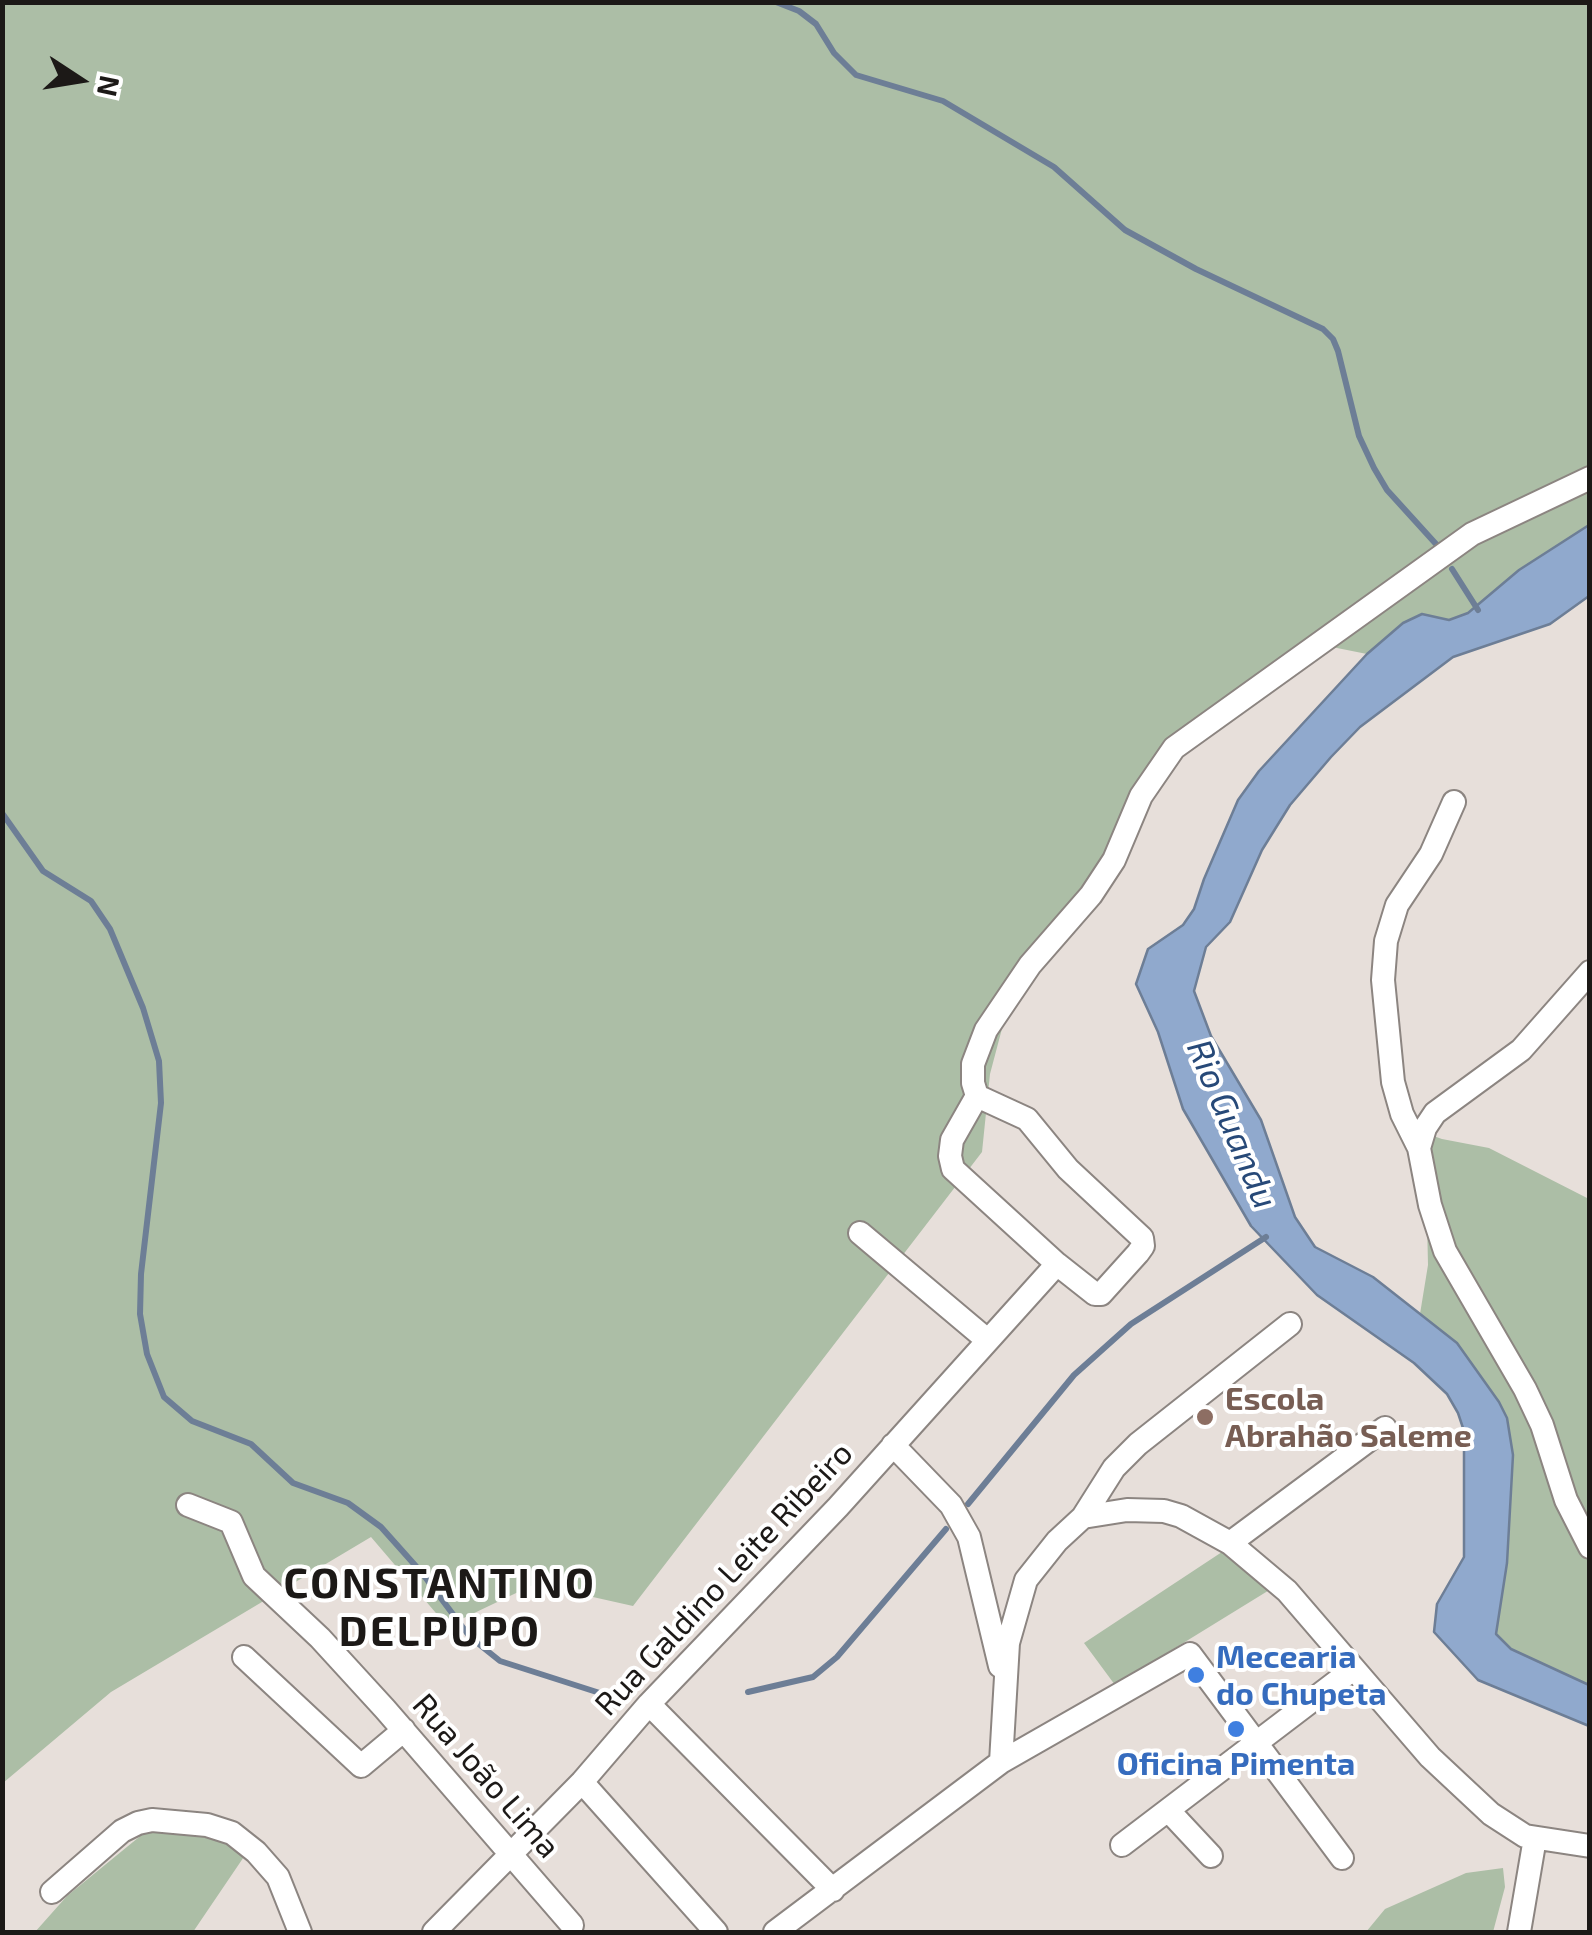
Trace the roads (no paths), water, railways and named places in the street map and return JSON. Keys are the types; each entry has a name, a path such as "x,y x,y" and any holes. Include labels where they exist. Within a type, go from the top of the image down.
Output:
{"street":[{"path":"978,1096 952,1140 953,1169 1057,1264 1100,1294 1138,1253 1143,1240 1068,1170 1027,1119 974,1091 972,1073 978,1048 1016,983 1100,882 1142,796 1174,748 1472,534 1590,478"},
{"path":"1454,802 1431,854 1397,905 1386,941 1383,980 1393,1082 1402,1114 1420,1148 1430,1205 1445,1252 1526,1389 1566,1500 1590,1547"},
{"path":"1420,1148 1424,1128 1436,1113 1521,1050 1590,972"},
{"path":"860,1233 986,1339"},
{"name":"Rua Galdino Leite Ribeiro","path":"434,1932 582,1782 649,1704 1057,1264"},
{"path":"1002,1762 1008,1642 1026,1580 1057,1542 1084,1518 1114,1468 1138,1444 1290,1324"},
{"path":"1230,1543 1384,1428"},
{"path":"893,1445 951,1505 968,1538 1005,1684"},
{"name":"Rua João Lima","path":"188,1506 231,1522 254,1576 320,1638 404,1730 572,1925"},
{"path":"1084,1518 1127,1510 1164,1510 1211,1530 1286,1591 1455,1782 1511,1829 1535,1838 1590,1846"},
{"path":"775,1932 1002,1762 1190,1654 1342,1858"},
{"path":"244,1658 361,1766 404,1730"},
{"path":"1122,1845 1352,1670"},
{"path":"649,1704 833,1890"},
{"path":"582,1782 716,1932"},
{"path":"1168,1810 1210,1856"},
{"path":"52,1892 122,1831 138,1823 152,1820 207,1826 232,1833 278,1877 300,1932"},
{"path":"1519,1932 1535,1838"}],"water":[{"name":"Rio Guandu","path":"1589,525 1589,596 1550,624 1453,657 1360,727 1290,805 1262,850 1230,922 1206,947 1194,991 1211,1036 1261,1120 1295,1217 1315,1247 1373,1277 1457,1343 1499,1402 1507,1418 1513,1455 1507,1563 1496,1634 1511,1649 1589,1685 1589,1726 1478,1680 1434,1632 1437,1604 1464,1557 1464,1431 1458,1413 1447,1394 1414,1363 1317,1295 1251,1226 1183,1109 1158,1032 1136,984 1148,949 1183,925 1194,909 1238,800 1259,771 1367,654 1403,623 1422,614 1449,620 1468,613 1519,570"}],"waterway":[{"path":"776,2 799,11 816,24 834,53 856,75 943,101 1054,167 1125,230 1196,269 1323,329 1338,351 1359,436 1374,468 1387,490 1436,544"},
{"path":"1452,569 1478,610"},
{"path":"2,813 43,871 91,901 110,929 143,1008 159,1061 161,1103 140,1314 147,1354 164,1397 192,1421 251,1444 293,1483 348,1503 381,1527 470,1637 500,1661 606,1695"},
{"path":"968,1504 1074,1375 1131,1324 1266,1237"},
{"path":"748,1692 813,1677 837,1657 946,1529"}],"place":[{"name":"Escola Abrahão Saleme","path":"1205,1417"},
{"name":"Mecearia do Chupeta","path":"1196,1675"},
{"name":"Oficina Pimenta","path":"1236,1729"}],"district":[{"name":"CONSTANTINO DELPUPO","path":"440,1608"}]}
